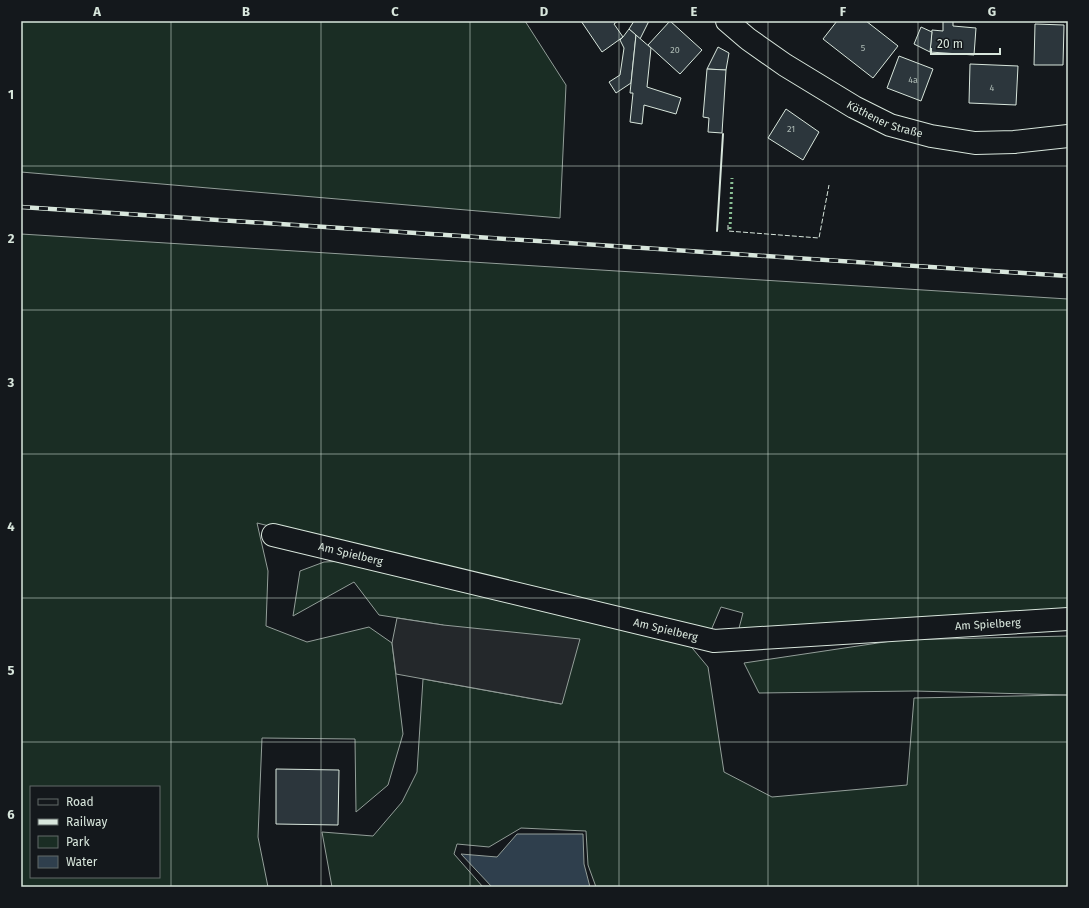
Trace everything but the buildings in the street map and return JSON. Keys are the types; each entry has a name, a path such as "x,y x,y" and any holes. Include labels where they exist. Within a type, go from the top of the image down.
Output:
{"street":[{"name":"Köthener Straße","path":"727,21 748,39 785,65 854,107 890,124 931,136 975,143 1014,142 1068,136"},
{"name":"Am Spielberg","path":"273,535 714,641 1068,619"}],"green space":[{"path":"21,21 525,21 566,85 560,218 21,172"},
{"path":"21,234 1068,299 1068,615 738,632 743,613 721,607 709,635 257,523 268,571 266,626 307,642 369,627 392,643 403,734 388,785 356,812 355,739 262,738 258,837 268,887 21,887"},
{"path":"348,561 688,643 708,667 724,772 772,797 907,785 914,698 1067,695 914,691 759,693 744,663 898,640 1068,636 1068,887 596,887 588,865 586,831 521,828 489,847 457,844 454,854 483,887 332,887 322,832 373,836 402,802 417,772 423,679 561,704 443,625 379,615 354,582 293,616 300,571 324,562"}],"shaded area":[{"path":"397,618 443,625 580,639 562,704 396,674 392,643"}],"water":[{"path":"517,834 583,834 584,864 590,887 492,887 461,854 497,857"}],"railway":[{"path":"21,207 1068,276"}],"hedge":[{"path":"730,229 732,178"}],"fence":[{"path":"728,225 728,231 819,238 829,185"}],"wall":[{"path":"717,231 723,134"}]}
